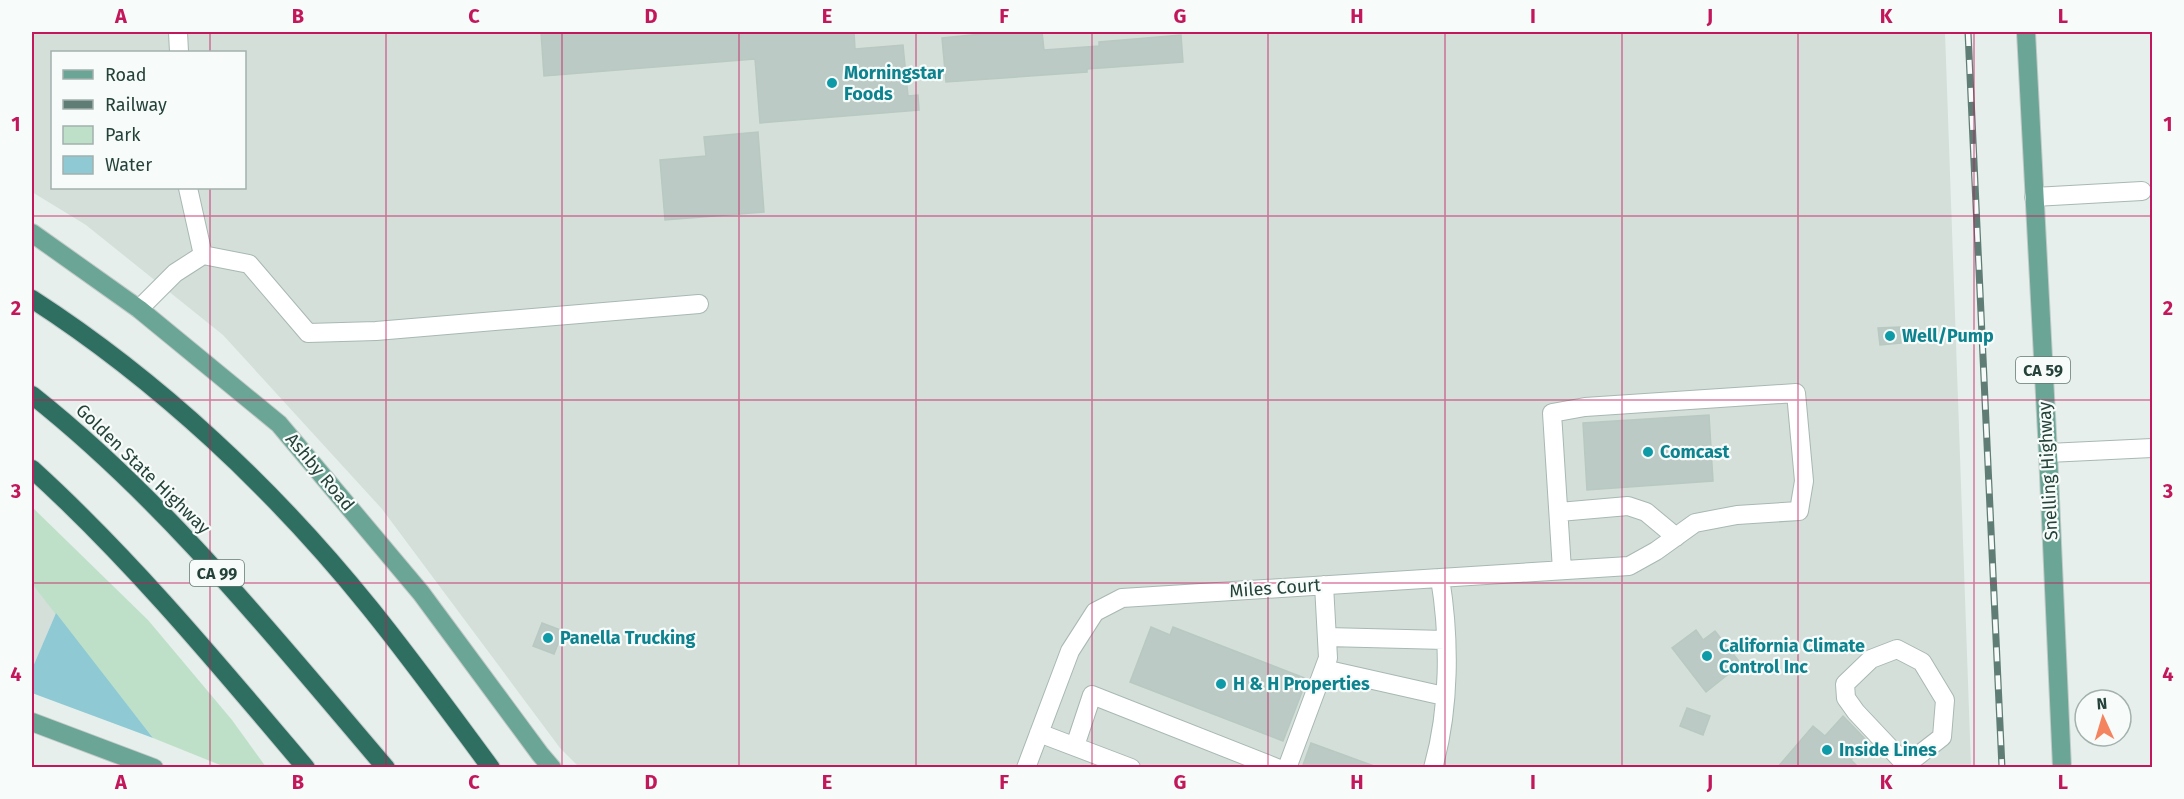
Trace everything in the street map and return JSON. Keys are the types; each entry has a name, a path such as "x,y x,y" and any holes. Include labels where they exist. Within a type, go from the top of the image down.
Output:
{"highway":[{"path":"32,299 77,328 137,375 196,425 273,501 370,608 491,768"},
{"name":"Golden State Highway","path":"32,395 59,416 134,485 219,574 386,768"},
{"path":"32,469 76,509 160,597 306,768"}],"main road":[{"name":"Snelling Highway","path":"2026,32 2062,768"},
{"name":"Ashby Road","path":"32,233 138,309 279,424 422,592 552,768"},
{"path":"32,722 154,768"}],"street":[{"path":"178,32 179,51"},
{"path":"188,189 203,255"},
{"path":"2034,197 2142,191"},
{"path":"138,309 175,273 203,255 249,264 309,333 376,331 699,304"},
{"path":"1559,512 1628,506 1646,512 1676,537 1695,524 1737,515 1799,511 1804,481 1796,393 1585,407 1552,413 1562,570"},
{"path":"2048,453 2152,448"},
{"name":"Miles Court","path":"1026,768 1070,651 1095,612 1122,598 1629,566 1676,537"},
{"path":"1433,768 1444,724 1445,640 1444,604 1440,578"},
{"path":"1287,768 1328,658 1324,585"},
{"path":"1327,637 1445,640"},
{"path":"1897,649 1922,662 1944,700 1942,736 1904,766 1856,712 1846,698 1845,684 1871,659 1897,649"},
{"path":"1324,669 1444,696"},
{"path":"1075,746 1092,695 1277,768"},
{"path":"1039,733 1131,768"}],"shaded area":[{"path":"32,32 1945,32 1971,767 579,767 560,748 382,509 223,335 86,225 32,192"},
{"path":"32,584 56,613 32,669"}],"green space":[{"path":"32,507 148,620 232,720 266,767 225,767 153,738 32,584"}],"water":[{"path":"56,613 153,738 32,693 32,669"}],"building":[{"name":"Morningstar Foods","path":"541,32 854,32 855,49 903,45 908,96 918,95 919,110 760,123 755,59 544,76"},
{"path":"1002,32 1042,32 1044,50 1099,46 1099,42 1181,35 1183,62 1087,69 1087,72 946,82 942,38"},
{"path":"758,132 764,212 665,220 660,160 706,156 704,137"},
{"name":"Well/Pump","path":"1900,327 1901,343 1880,345 1878,328"},
{"name":"Comcast","path":"1709,415 1713,481 1587,490 1583,423"},
{"name":"Panella Trucking","path":"542,623 563,631 554,654 533,646"},
{"name":"H & H Properties","path":"1151,627 1170,635 1173,627 1307,679 1283,741 1130,682"},
{"name":"California Climate Control Inc","path":"1696,630 1703,640 1715,631 1741,664 1706,692 1672,648"},
{"path":"1687,708 1710,716 1703,735 1680,726"},
{"name":"Inside Lines","path":"1843,716 1868,742 1851,760 1859,768 1777,768 1813,726 1825,736"},
{"path":"1311,743 1374,766 1373,768 1302,768"}],"railway":[{"path":"1968,32 2002,768"}],"place":[{"name":"Morningstar Foods","path":"832,83"},
{"name":"Well/Pump","path":"1890,336"},
{"name":"Comcast","path":"1648,452"},
{"name":"Panella Trucking","path":"548,638"},
{"name":"California Climate Control Inc","path":"1707,656"},
{"name":"H & H Properties","path":"1221,684"},
{"name":"Inside Lines","path":"1827,750"}]}
